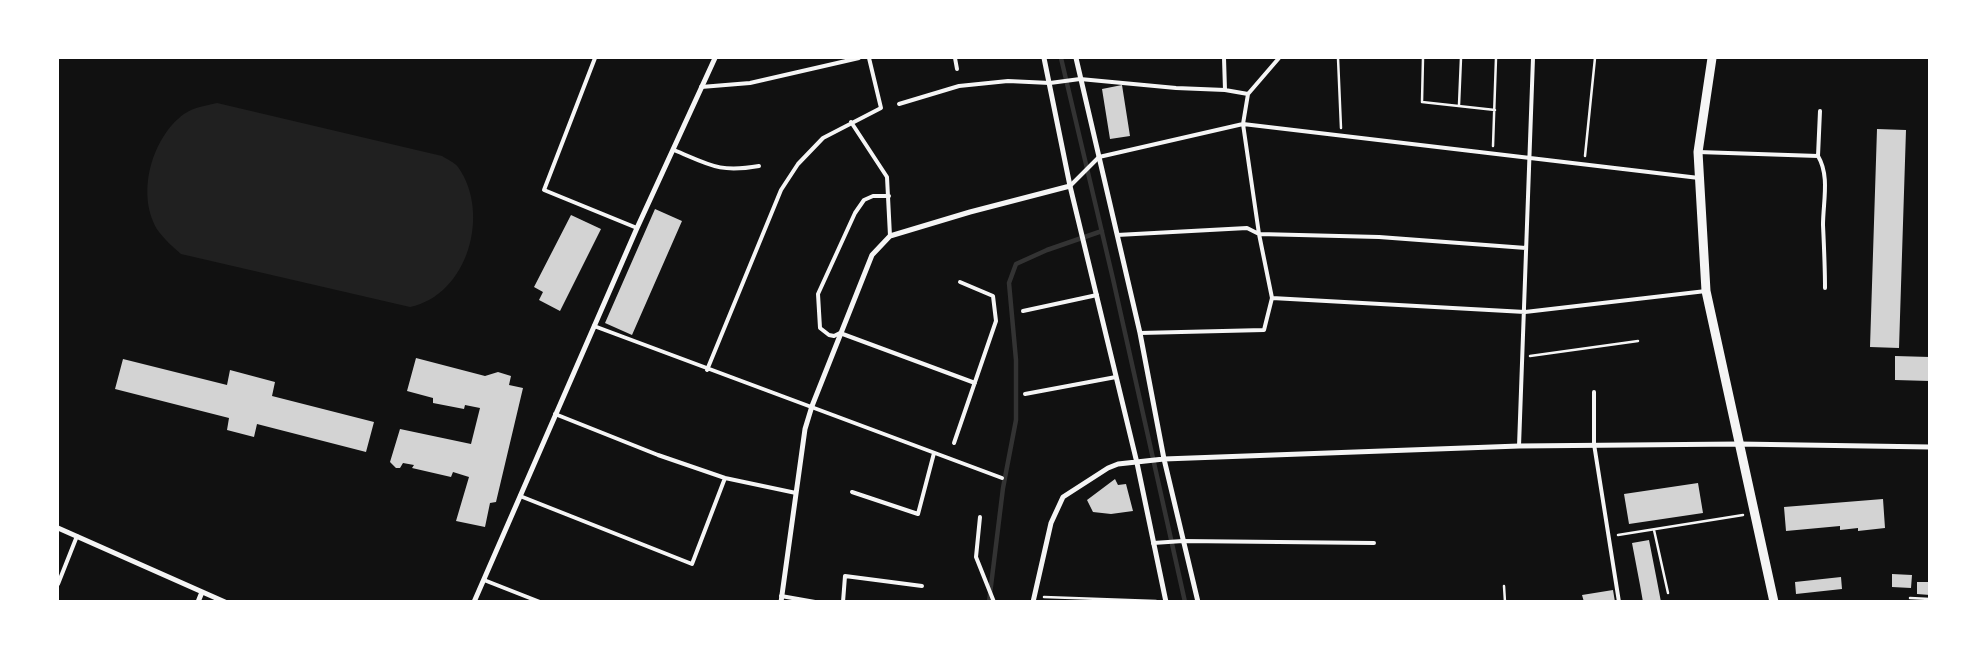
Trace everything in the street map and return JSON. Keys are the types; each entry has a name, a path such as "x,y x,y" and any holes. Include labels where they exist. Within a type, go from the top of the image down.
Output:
{"street":[{"path":"474,602 637,228 715,58"},
{"path":"1044,58 1070,186 1098,295 1137,463 1166,602"},
{"path":"1076,58 1140,333 1164,459 1198,602"},
{"path":"1712,58 1698,152 1706,291 1774,602"},
{"path":"781,599 805,428 840,333 872,255 890,236 970,212 1070,186"},
{"path":"1033,599 1051,523 1063,497 1108,468 1118,464 1164,459 1594,444 1930,447"},
{"path":"58,528 225,602"},
{"path":"198,602 202,592"}],"lane":[{"path":"595,58 544,190 637,228"},
{"path":"701,87 750,83 859,58"},
{"path":"707,370 781,190 798,164 823,138 881,108 869,58"},
{"path":"955,58 957,69"},
{"path":"1224,58 1225,90"},
{"path":"1140,333 1264,330 1272,298 1259,234 1243,124 1248,94 1279,58"},
{"path":"1520,446 1533,58"},
{"path":"899,104 960,86 1008,81 1050,83 1080,79 1176,88 1225,90 1248,94"},
{"path":"1820,111 1818,156 1824,164 1825,175 1823,223 1825,288"},
{"path":"852,122 887,177 890,236"},
{"path":"1070,186 1099,157 1243,124 1698,178"},
{"path":"674,150 716,168 735,170 759,166"},
{"path":"1698,152 1818,156"},
{"path":"889,196 873,196 864,200 855,213 818,294 820,328 829,335 834,336 840,333 975,383"},
{"path":"1117,235 1247,228 1259,234 1379,237 1526,248"},
{"path":"954,443 996,321 993,296 960,282"},
{"path":"1272,298 1525,312 1706,291"},
{"path":"1023,311 1098,295"},
{"path":"594,326 707,370 812,406 1002,478"},
{"path":"1025,394 1116,377"},
{"path":"1594,392 1594,444 1619,602"},
{"path":"556,414 658,455 725,478 796,493"},
{"path":"852,492 918,514 934,453"},
{"path":"520,496 692,564 725,478"},
{"path":"980,517 976,557 994,602"},
{"path":"58,584 77,536"},
{"path":"1153,543 1183,541 1374,543"},
{"path":"843,602 845,576 922,586"},
{"path":"484,580 540,602"},
{"path":"781,599 815,602"}],"path":[{"path":"1338,58 1342,135"},
{"path":"1423,58 1422,102 1494,110"},
{"path":"1459,105 1460,58"},
{"path":"1493,153 1496,58"},
{"path":"1584,164 1595,58"},
{"path":"1523,356 1638,341"},
{"path":"1609,536 1755,514"},
{"path":"1654,530 1668,593"},
{"path":"1504,586 1505,602"},
{"path":"1910,598 1930,598"},
{"path":"1033,599 1158,602"}],"shaded area":[{"path":"217,103 442,156 458,167 468,186 473,207 473,228 468,250 459,270 447,287 430,299 410,307 181,254 161,235 152,218 148,202 150,169 155,153 172,125 184,114 192,110"}],"building":[{"path":"1122,85 1130,136 1110,139 1102,89"},
{"path":"1877,129 1906,130 1899,348 1870,347"},
{"path":"655,209 682,221 632,335 605,323"},
{"path":"571,215 601,229 560,311 539,300 543,292 534,287"},
{"path":"1895,356 1930,357 1930,381 1895,380"},
{"path":"416,358 485,376 498,372 511,376 509,385 523,388 496,502 490,503 485,527 456,521 469,477 453,472 451,477 412,468 414,465 403,463 400,468 396,468 390,462 400,429 471,444 480,408 465,405 464,409 433,403 433,398 407,391"},
{"path":"123,359 227,385 230,370 275,382 272,396 374,422 366,452 257,424 254,437 227,430 229,418 115,389"},
{"path":"1115,479 1118,485 1126,484 1133,511 1111,514 1093,512 1087,500"},
{"path":"1698,483 1703,513 1629,524 1624,494"},
{"path":"1883,499 1885,528 1858,531 1858,528 1840,530 1840,526 1786,531 1784,507"},
{"path":"1649,540 1661,602 1643,602 1632,543"},
{"path":"1892,574 1912,575 1911,588 1892,587"},
{"path":"1841,577 1842,589 1796,594 1795,582"},
{"path":"1917,582 1930,582 1930,595 1917,594"},
{"path":"1613,590 1615,602 1584,602 1582,595"}],"waterway":[{"path":"1061,58 1113,279 1185,602"},
{"path":"989,602 1003,488 1016,420 1016,360 1009,283 1016,264 1047,250 1102,231"}]}
